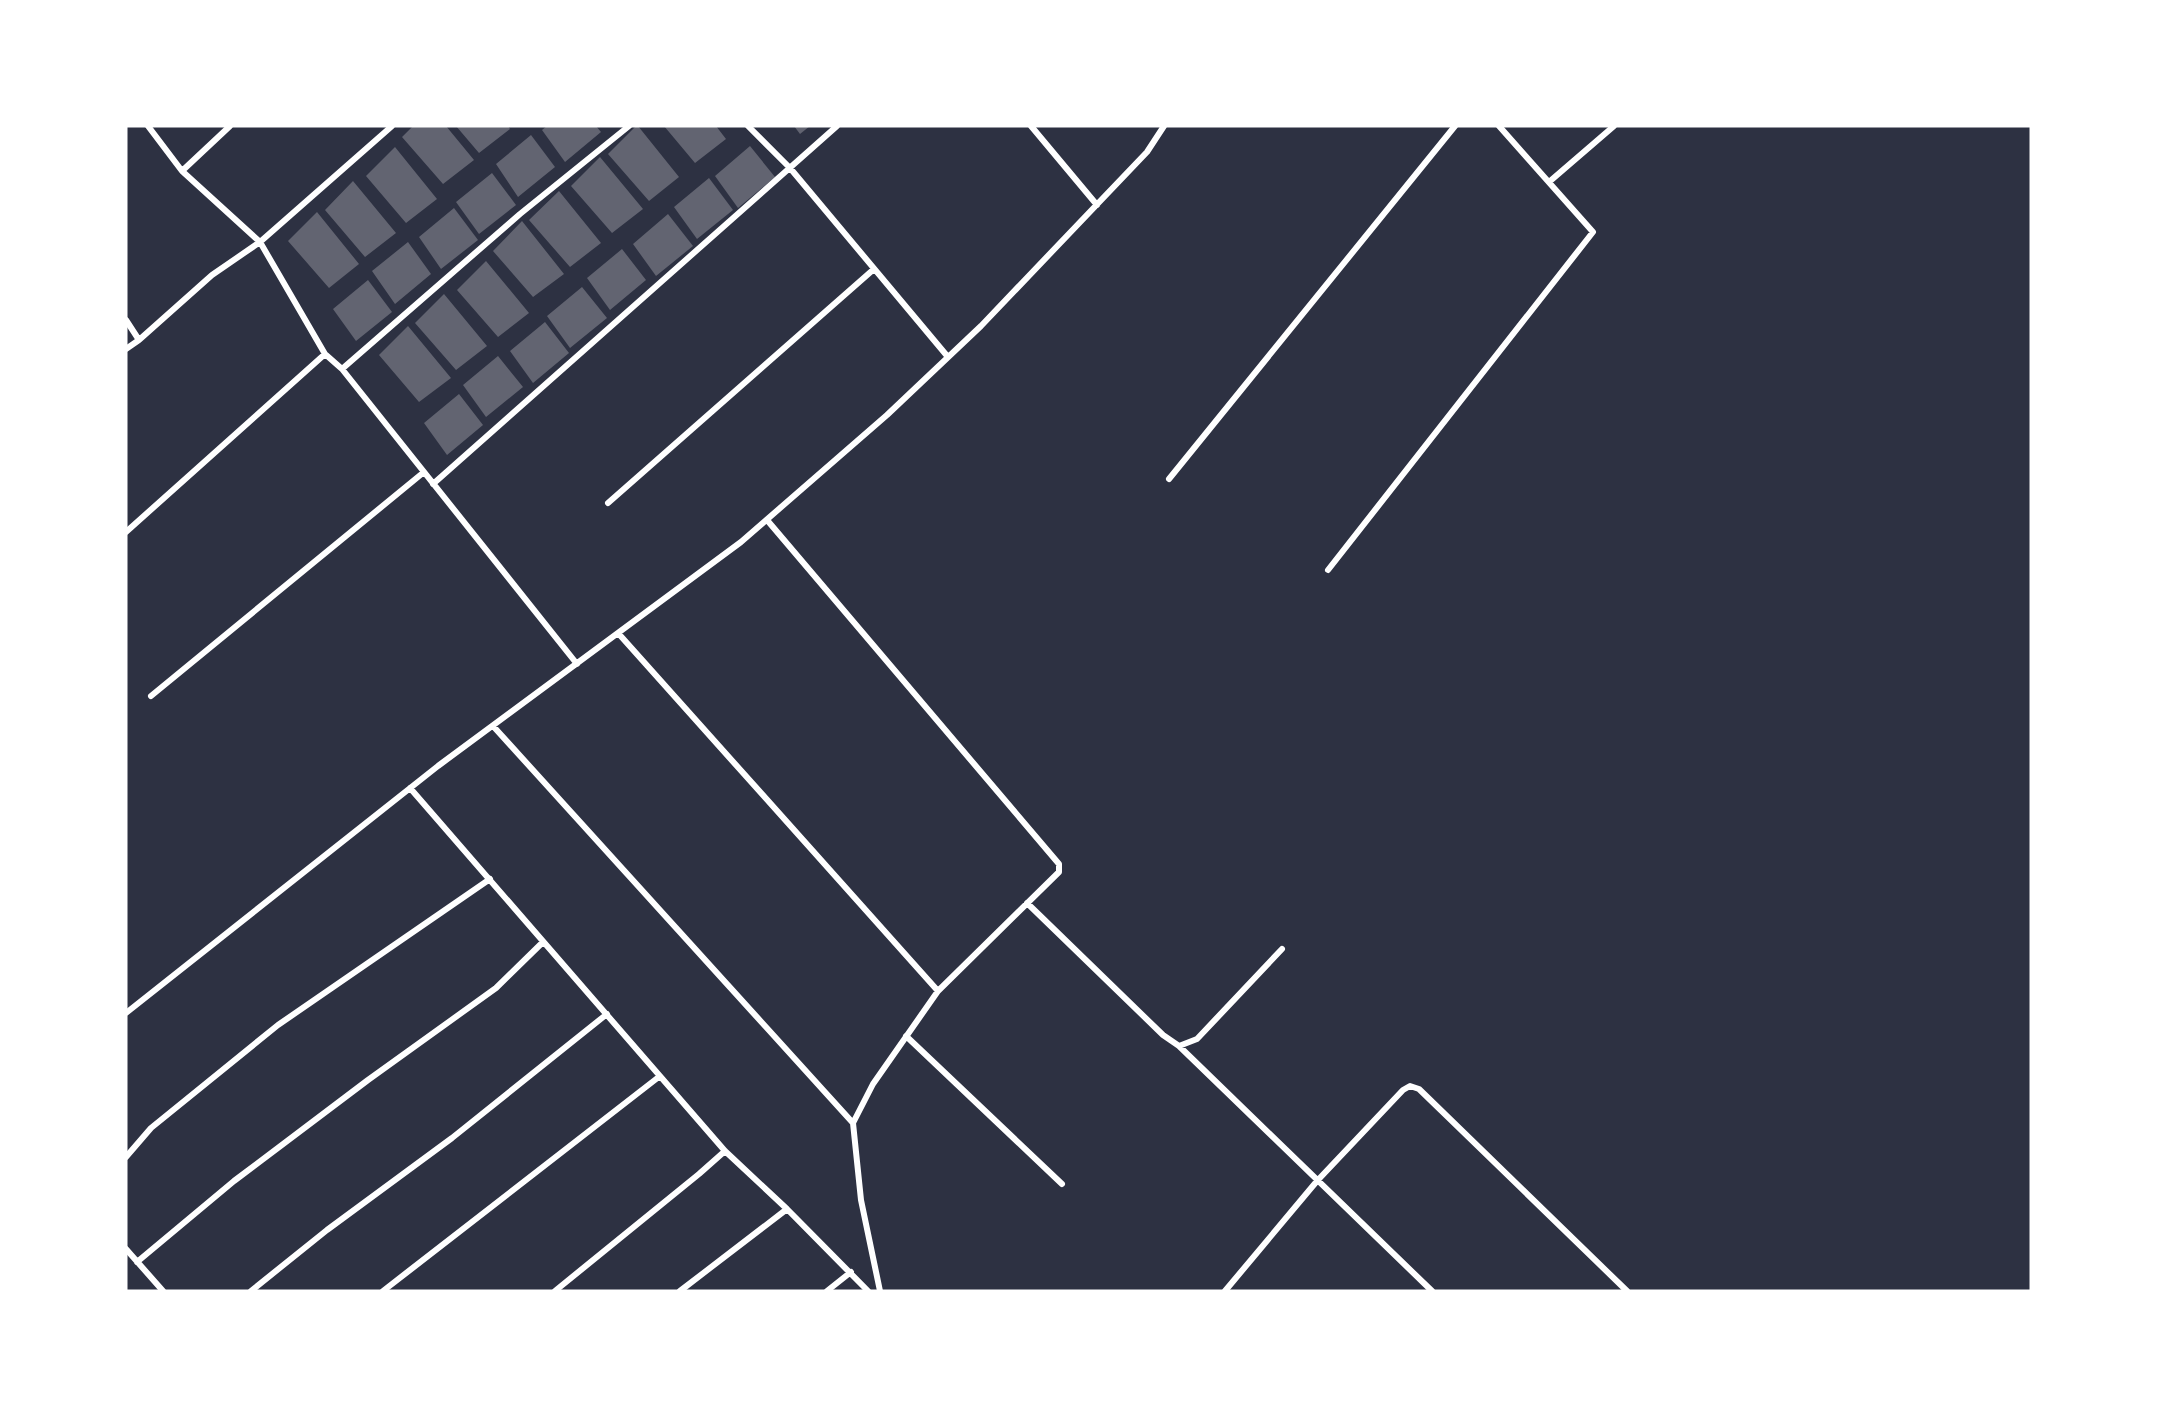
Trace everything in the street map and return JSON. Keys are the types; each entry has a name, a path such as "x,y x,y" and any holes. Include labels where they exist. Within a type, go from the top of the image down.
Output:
{"street":[{"path":"148,126 182,171 260,242 325,354 342,369 577,664"},
{"path":"182,171 230,126"},
{"path":"126,349 212,275 260,242 392,126"},
{"path":"342,369 520,214 630,126"},
{"path":"748,126 790,168 948,357"},
{"path":"433,484 837,126"},
{"path":"1031,126 1097,205"},
{"path":"126,1013 410,788 741,542 767,520 887,415 981,326 1147,152 1164,126"},
{"path":"1170,479 1455,126"},
{"path":"1328,570 1593,232 1499,126"},
{"path":"1549,182 1614,126"},
{"path":"608,502 874,269"},
{"path":"126,320 139,340"},
{"path":"126,532 325,354"},
{"path":"150,696 424,472"},
{"path":"767,520 1059,864 1059,872 938,991 873,1084 852,1123 861,1200 880,1291"},
{"path":"618,633 938,991"},
{"path":"493,726 852,1123"},
{"path":"410,788 725,1151 787,1209 868,1291"},
{"path":"126,1157 151,1128 278,1025 490,879"},
{"path":"1027,903 1163,1035 1179,1046 1432,1291"},
{"path":"137,1262 234,1181 368,1080 496,988 543,942"},
{"path":"1179,1046 1197,1039 1282,949"},
{"path":"251,1291 327,1230 452,1138 607,1014"},
{"path":"906,1036 1062,1184"},
{"path":"383,1291 660,1076"},
{"path":"1226,1291 1317,1181 1403,1090 1410,1086 1419,1089 1627,1291"},
{"path":"555,1291 725,1151"},
{"path":"680,1291 787,1209"},
{"path":"126,1249 163,1291"},
{"path":"827,1291 851,1272"}],"building":[{"path":"413,126 446,126 474,160 443,184 402,137"},
{"path":"456,126 508,126 510,129 479,153"},
{"path":"547,126 596,126 601,132 565,162 542,130"},
{"path":"636,126 679,177 649,201 608,154"},
{"path":"664,126 716,126 726,139 695,163"},
{"path":"794,126 810,126 800,134"},
{"path":"531,135 555,167 518,197 496,164"},
{"path":"750,146 775,177 738,208 715,176"},
{"path":"395,147 437,199 406,223 366,176"},
{"path":"600,157 643,209 612,233 571,186"},
{"path":"492,173 516,205 479,234 456,202"},
{"path":"709,178 733,210 697,239 674,207"},
{"path":"353,181 396,233 365,257 325,210"},
{"path":"559,191 601,243 570,267 529,220"},
{"path":"454,208 478,240 441,269 419,237"},
{"path":"317,212 359,264 329,288 288,241"},
{"path":"668,214 693,246 656,276 633,244"},
{"path":"522,221 564,274 533,297 493,251"},
{"path":"408,242 431,274 395,304 372,271"},
{"path":"622,249 646,280 610,310 587,278"},
{"path":"486,261 529,313 498,337 457,290"},
{"path":"368,280 392,312 356,341 333,309"},
{"path":"582,287 607,318 570,348 547,316"},
{"path":"444,294 487,346 456,370 415,323"},
{"path":"545,322 569,353 533,383 510,351"},
{"path":"408,326 451,378 419,402 379,355"},
{"path":"498,356 523,387 486,417 463,385"},
{"path":"459,394 483,425 447,455 424,423"}]}
